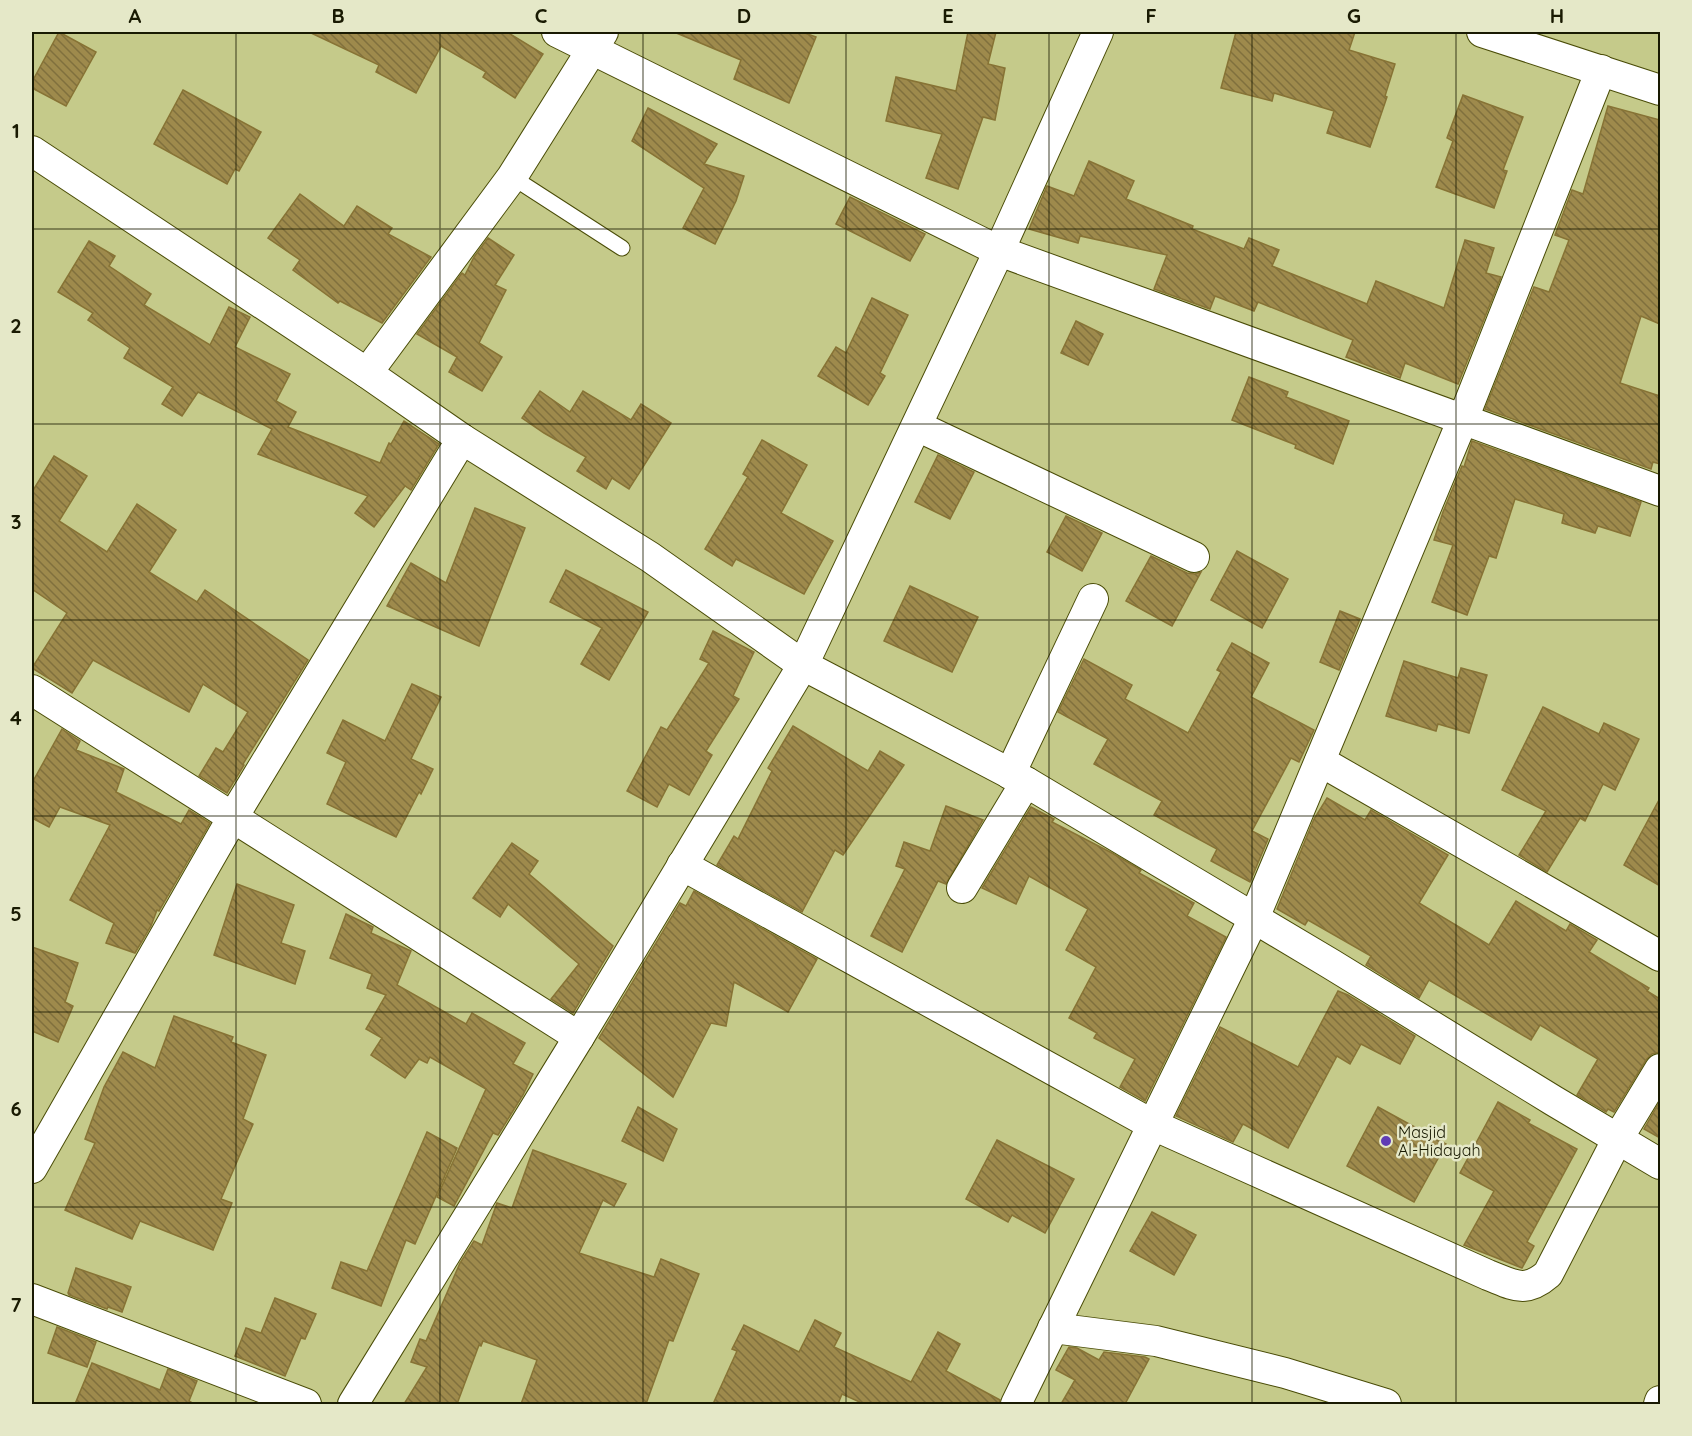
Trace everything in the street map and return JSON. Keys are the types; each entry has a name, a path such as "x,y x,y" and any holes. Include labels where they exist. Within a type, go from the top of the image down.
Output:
{"street":[{"path":"557,32 597,40 999,251 1660,491"},
{"path":"353,1404 579,1037 803,665 999,251 1098,32"},
{"path":"1482,32 1660,90"},
{"path":"367,373 512,177 597,40"},
{"path":"1016,1404 1254,918 1463,419 1601,70"},
{"path":"32,151 367,373 462,439 650,557 803,665 1018,778 1660,1164"},
{"path":"917,426 1194,557"},
{"path":"33,1162 233,817 462,439"},
{"path":"962,888 1018,778 1093,599"},
{"path":"32,690 579,1037"},
{"path":"1320,761 1660,956"},
{"path":"682,865 1153,1125 1515,1286 1528,1287 1548,1274 1617,1140 1660,1069"},
{"path":"32,1299 306,1404"},
{"path":"1053,1329 1156,1341 1285,1373 1386,1404"}],"lane":[{"path":"512,177 622,248"}],"building":[{"path":"59,32 96,52 66,106 32,88 32,82"},
{"path":"309,32 507,32 543,54 515,98 483,77 486,72 441,46 416,93 376,72 379,65"},
{"path":"674,32 802,32 816,37 789,103 734,79 741,60"},
{"path":"968,32 996,32 988,64 1005,68 995,120 983,117 958,189 926,178 942,134 886,121 896,77 956,91"},
{"path":"1236,32 1355,32 1349,50 1395,64 1385,96 1387,97 1370,147 1327,133 1334,111 1274,93 1272,101 1221,88"},
{"path":"183,90 261,132 239,171 235,169 227,184 154,144"},
{"path":"1463,95 1523,117 1503,170 1507,171 1494,208 1436,187 1453,141 1447,138"},
{"path":"1608,106 1660,120 1660,324 1641,316 1620,383 1660,396 1660,464 1653,462 1651,469 1485,409 1534,287 1549,292 1569,240 1555,235 1572,190 1583,194"},
{"path":"648,108 717,144 704,164 744,176 736,201 715,244 683,228 704,188 632,141"},
{"path":"1089,161 1134,181 1126,199 1193,226 1192,229 1244,249 1249,238 1279,250 1272,266 1367,304 1376,281 1444,308 1465,240 1494,248 1486,273 1501,277 1458,384 1405,363 1400,378 1346,357 1353,340 1258,302 1254,311 1215,296 1210,309 1154,289 1167,255 1080,236 1078,243 1029,229 1047,186 1074,196"},
{"path":"300,194 344,226 357,206 392,228 388,234 431,257 382,323 340,301 338,303 293,270 300,260 268,238"},
{"path":"850,197 925,234 910,261 836,224"},
{"path":"488,238 514,255 495,285 506,290 479,343 502,357 482,391 449,372 457,357 417,334 462,273 465,275 474,257"},
{"path":"89,241 115,256 109,266 151,294 144,305 210,345 229,307 250,317 235,347 290,374 276,401 296,412 288,427 380,463 389,443 391,444 404,421 439,444 411,490 405,486 374,527 355,513 368,496 258,454 272,429 198,392 182,416 162,404 173,387 124,358 130,348 88,320 93,313 58,292"},
{"path":"872,298 908,315 880,373 885,376 868,405 818,376 836,347 846,353"},
{"path":"1076,321 1103,334 1088,365 1061,353"},
{"path":"1249,377 1288,392 1286,397 1349,421 1333,464 1295,448 1296,445 1232,420"},
{"path":"540,391 570,412 583,391 631,420 641,404 671,423 629,489 612,478 606,489 577,471 586,457 522,418"},
{"path":"762,440 807,465 781,513 833,541 804,594 736,559 732,566 705,549 748,477 743,474"},
{"path":"1472,441 1641,502 1630,536 1598,526 1595,533 1562,523 1564,514 1515,499 1496,558 1489,556 1467,615 1432,602 1453,545 1434,540 1443,512 1462,466 1464,467"},
{"path":"938,455 974,472 950,519 915,502"},
{"path":"54,456 87,476 59,521 107,552 137,504 176,530 149,572 197,602 205,590 308,660 227,793 199,776 216,748 223,752 248,712 203,684 189,712 93,660 72,693 32,668 67,613 32,589 32,492"},
{"path":"475,508 525,528 479,646 387,606 411,563 446,583"},
{"path":"1066,516 1102,533 1082,571 1047,552"},
{"path":"1237,551 1288,579 1262,628 1211,600"},
{"path":"1151,556 1187,573 1201,572 1172,626 1126,601"},
{"path":"566,570 648,612 609,680 581,664 602,628 550,602"},
{"path":"910,586 978,617 952,672 884,641"},
{"path":"1340,611 1360,619 1339,670 1320,662"},
{"path":"713,631 754,652 733,696 739,699 706,751 712,755 689,795 669,784 657,807 627,791 661,727 667,730 709,663 700,659"},
{"path":"1232,643 1269,663 1251,697 1314,730 1299,762 1291,758 1252,831 1268,839 1250,882 1211,861 1217,849 1154,815 1162,801 1094,764 1108,739 1058,712 1084,659 1132,685 1125,699 1188,733 1221,672 1217,670"},
{"path":"1404,661 1458,678 1461,668 1487,675 1469,733 1438,724 1436,731 1386,716"},
{"path":"412,684 441,697 411,759 433,769 396,837 327,804 346,762 327,753 343,720 385,741"},
{"path":"1543,707 1599,734 1604,723 1639,739 1615,790 1603,784 1585,821 1580,818 1547,872 1519,855 1546,811 1502,790"},
{"path":"793,726 868,771 880,751 904,765 843,855 835,850 802,912 717,865 734,836 738,839 772,771 768,768"},
{"path":"62,729 80,741 76,750 124,769 116,792 181,824 189,810 210,823 159,911 157,910 151,926 135,953 106,943 114,923 70,900 110,825 60,807 49,827 32,818 32,783"},
{"path":"1327,798 1365,820 1371,810 1448,855 1419,903 1489,945 1516,901 1566,931 1570,924 1597,940 1589,952 1649,988 1647,991 1660,999 1660,1052 1652,1054 1646,1060 1614,1112 1608,1109 1606,1112 1577,1095 1598,1059 1540,1025 1531,1040 1429,980 1419,998 1366,965 1371,956 1308,920 1305,925 1277,909 1314,819"},
{"path":"1660,798 1660,886 1624,865"},
{"path":"946,806 983,820 946,884 938,881 902,952 871,936 905,869 896,866 904,842 930,851"},
{"path":"1031,807 1054,819 1052,822 1112,853 1141,870 1139,873 1194,903 1187,916 1226,937 1145,1101 1120,1087 1135,1059 1094,1038 1097,1033 1069,1018 1096,967 1066,950 1088,909 1029,876 1016,904 982,888"},
{"path":"512,843 538,861 529,874 613,946 573,1013 551,999 579,964 508,904 500,917 473,898"},
{"path":"237,884 294,905 281,943 305,951 295,984 214,955"},
{"path":"694,891 817,959 788,1012 734,982 726,1026 711,1023 673,1097 599,1038 680,903 686,906"},
{"path":"346,914 373,927 371,933 411,951 397,985 466,1024 472,1013 525,1043 513,1064 533,1074 498,1135 493,1133 454,1206 437,1197 486,1089 430,1057 427,1063 419,1059 405,1078 371,1055 382,1038 366,1029 386,995 367,988 372,974 330,958"},
{"path":"32,947 78,963 65,1002 73,1006 58,1042 32,1031"},
{"path":"1338,991 1415,1036 1400,1064 1361,1044 1350,1064 1337,1056 1288,1148 1243,1124 1233,1142 1176,1116 1220,1027 1298,1067"},
{"path":"174,1016 233,1037 231,1042 266,1055 243,1119 253,1124 221,1199 232,1203 213,1250 140,1221 132,1239 65,1210 95,1143 85,1139 104,1087 123,1052 155,1068"},
{"path":"1660,1101 1660,1138 1644,1129"},
{"path":"1498,1102 1530,1120 1528,1123 1577,1149 1527,1242 1534,1246 1522,1268 1464,1245 1494,1191 1460,1173"},
{"path":"638,1107 677,1129 663,1161 622,1141"},
{"path":"1378,1107 1446,1144 1414,1202 1347,1166"},
{"path":"427,1132 457,1148 415,1244 406,1240 381,1306 332,1288 341,1262 367,1271"},
{"path":"997,1140 1074,1179 1045,1233 1012,1215 1008,1222 966,1199"},
{"path":"533,1150 626,1184 614,1206 603,1200 579,1253 654,1277 661,1259 699,1274 673,1341 669,1340 646,1404 521,1404 537,1360 483,1341 481,1346 479,1345 457,1404 404,1404 427,1367 411,1362 420,1339 426,1341 460,1263 474,1241 482,1245 497,1203 512,1208"},
{"path":"1152,1212 1196,1235 1174,1275 1130,1251"},
{"path":"76,1268 131,1287 122,1312 69,1295"},
{"path":"275,1298 316,1314 305,1339 301,1338 285,1376 235,1356 246,1328 261,1333"},
{"path":"815,1320 841,1333 834,1347 911,1382 938,1332 960,1344 946,1371 1000,1400 999,1404 864,1404 842,1394 838,1404 713,1404 737,1351 732,1349 744,1325 799,1352"},
{"path":"57,1327 96,1342 87,1367 48,1353"},
{"path":"1069,1347 1077,1348 1099,1360 1104,1352 1149,1359 1125,1404 1061,1404 1075,1380 1056,1370"},
{"path":"92,1363 160,1390 168,1369 197,1381 189,1401 194,1404 75,1404"}],"place":[{"name":"Masjid Al-Hidayah","path":"1386,1141"}]}
